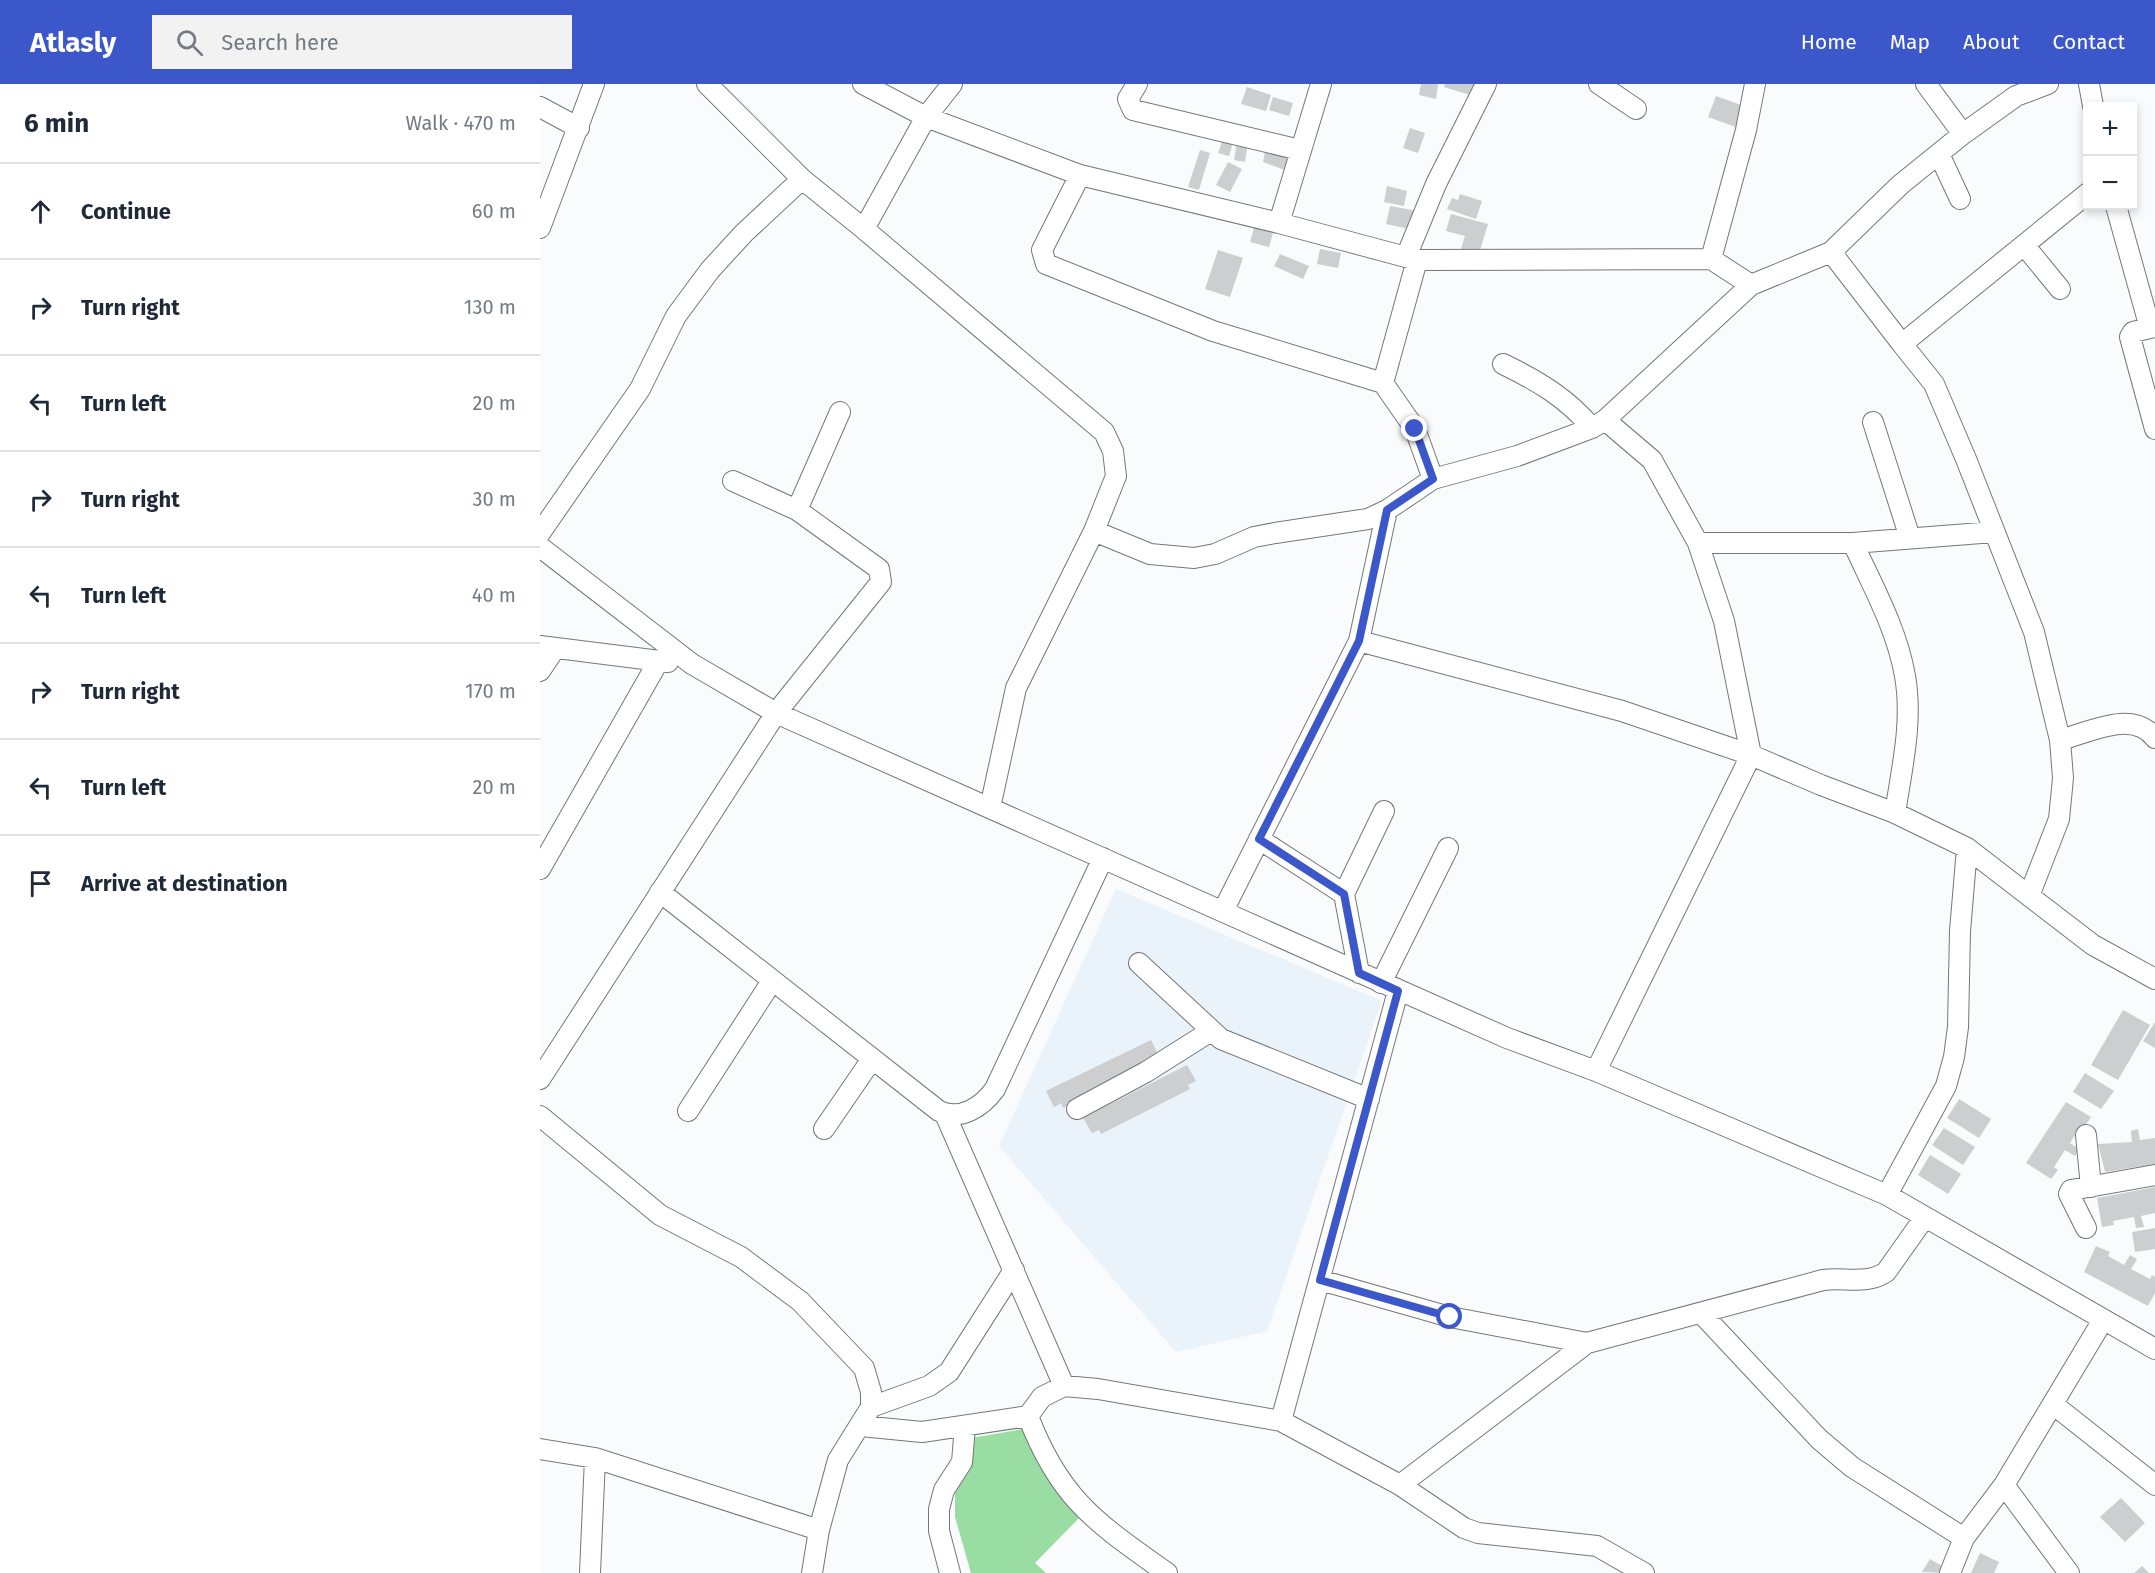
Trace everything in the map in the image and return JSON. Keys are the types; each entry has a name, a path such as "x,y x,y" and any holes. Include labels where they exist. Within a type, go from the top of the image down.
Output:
{"street":[{"path":"540,228 594,84"},
{"path":"863,84 926,117 1080,175 1279,223 1412,259 1711,259 1751,285"},
{"path":"864,229 926,117 952,84"},
{"path":"1137,84 1128,99 1133,110 1300,150"},
{"path":"1279,223 1321,84"},
{"path":"1383,383 1412,259 1436,184 1486,84"},
{"path":"1599,84 1636,109"},
{"path":"1711,259 1746,130 1755,84"},
{"path":"1926,84 1963,134"},
{"path":"1094,531 1150,554 1194,558 1215,554 1254,537 1368,519 1387,510 1433,479 1517,456 1599,424 1751,285 1831,252 1900,185 1963,134 2016,96 2048,84"},
{"path":"2089,84 2092,102"},
{"path":"712,86 802,179 1104,432 1113,451 1116,476 1094,531 1016,688 990,808"},
{"path":"540,107 579,128"},
{"path":"1939,154 1960,199"},
{"path":"1080,175 1042,250 1046,264 1213,331 1383,383 1415,429 1433,479"},
{"path":"540,533 640,389 683,306 744,232 802,179"},
{"path":"1902,344 2083,197"},
{"path":"2117,210 2152,327 2133,332 2130,337 2155,429"},
{"path":"2024,245 2060,289"},
{"path":"1831,252 1934,384 2034,632 2060,740 2063,778 2059,819 2029,896"},
{"path":"1503,364 1541,382 1652,460 1698,543 1724,621 1751,755 1596,1071"},
{"path":"797,510 840,412"},
{"path":"1873,422 1910,538"},
{"path":"540,1079 776,713 881,582 882,575 879,569 797,510 733,481"},
{"path":"1223,912 1359,641 1387,510"},
{"path":"1698,543 1853,543 1994,532"},
{"path":"1853,543 1887,618 1905,676 1907,736 1895,813"},
{"path":"540,547 692,664 776,713 1507,1038 1596,1071 1887,1195 2155,1349"},
{"path":"1359,641 1622,711 1751,755 1821,786 1895,813 1967,848 2093,945 2155,980"},
{"path":"540,671 547,648 692,664"},
{"path":"540,869 548,839 658,662"},
{"path":"2060,740 2126,722 2148,728 2155,738"},
{"path":"1359,973 1344,894 1384,811"},
{"path":"1259,839 1344,894"},
{"path":"1281,1422 1369,1099 1390,987 1448,848"},
{"path":"1887,1195 1946,1086 1954,1057 1958,1027 1960,931 1967,848"},
{"path":"945,1114 957,1114 977,1108 985,1103 995,1089 1103,858"},
{"path":"660,892 945,1114 1064,1386"},
{"path":"1139,963 1221,1039 1369,1099"},
{"path":"688,1111 772,981"},
{"path":"1077,1109 1146,1072 1211,1031"},
{"path":"824,1129 872,1059"},
{"path":"542,1121 660,1215 741,1257 800,1300 864,1368 871,1392 871,1407 838,1460 819,1530 812,1573"},
{"path":"2086,1135 2091,1187"},
{"path":"2086,1228 2069,1194 2071,1190 2155,1175"},
{"path":"1400,1485 1587,1343 1823,1280 1838,1278 1868,1280 1878,1277 1886,1272 1925,1217"},
{"path":"871,1407 929,1386 949,1372 1014,1270"},
{"path":"1320,1280 1450,1317 1587,1343"},
{"path":"1701,1312 1819,1439 1852,1467 1964,1538"},
{"path":"1950,1573 1964,1538 2004,1485 2103,1320"},
{"path":"861,1426 922,1432 1028,1416 1042,1397 1064,1386 1098,1389 1281,1422 1400,1485 1464,1528 1478,1533 1597,1546 1644,1573"},
{"path":"2054,1405 2155,1485"},
{"path":"1028,1416 1046,1458 1066,1490 1103,1527 1167,1573"},
{"path":"950,1573 939,1532 939,1509 944,1490 962,1462 965,1426"},
{"path":"540,1449 595,1458 819,1530"},
{"path":"590,1573 595,1458"},
{"path":"2004,1485 2069,1573"}],"shaded area":[{"path":"1116,889 1382,1001 1267,1331 1176,1352 999,1146"}],"green space":[{"path":"1029,1428 1082,1515 1035,1563 1046,1573 971,1573 955,1517 955,1490 971,1438"}],"building":[{"path":"1421,84 1438,84 1436,99 1419,95"},
{"path":"1445,84 1476,84 1473,96 1444,87"},
{"path":"1247,87 1271,95 1266,111 1241,104"},
{"path":"1716,96 1749,108 1741,129 1708,117"},
{"path":"1273,97 1293,103 1289,116 1269,110"},
{"path":"1410,128 1425,133 1418,153 1403,148"},
{"path":"1224,136 1234,139 1229,156 1218,153"},
{"path":"1237,141 1248,143 1245,162 1234,160"},
{"path":"1266,147 1294,153 1290,172 1263,162"},
{"path":"1200,150 1210,153 1199,190 1188,187"},
{"path":"1228,162 1242,169 1230,192 1216,185"},
{"path":"1387,186 1407,191 1404,206 1384,202"},
{"path":"1460,194 1482,201 1476,219 1447,209 1452,198 1458,200"},
{"path":"1390,206 1418,211 1414,230 1386,224"},
{"path":"1451,214 1488,224 1478,257 1460,252 1465,236 1446,231"},
{"path":"1254,228 1273,233 1269,247 1250,242"},
{"path":"1320,249 1341,253 1338,268 1317,264"},
{"path":"1218,250 1243,258 1230,297 1205,289"},
{"path":"1280,254 1309,266 1303,279 1274,266"},
{"path":"2123,1010 2150,1025 2118,1080 2091,1065"},
{"path":"2155,1022 2155,1048 2143,1041"},
{"path":"1151,1040 1159,1056 1153,1064 1063,1108 1061,1103 1054,1107 1046,1091"},
{"path":"1187,1065 1196,1081 1188,1085 1190,1089 1101,1134 1099,1130 1092,1133 1083,1118"},
{"path":"2085,1073 2114,1091 2101,1109 2073,1092"},
{"path":"1959,1099 1991,1119 1979,1138 1947,1118"},
{"path":"2066,1102 2091,1117 2083,1129 2080,1127 2070,1143 2079,1149 2075,1156 2065,1150 2054,1167 2058,1170 2051,1179 2026,1163"},
{"path":"1944,1128 1975,1147 1963,1165 1932,1145"},
{"path":"2138,1129 2140,1140 2155,1138 2155,1164 2105,1172 2098,1144 2132,1142 2131,1131"},
{"path":"1930,1155 1961,1174 1948,1194 1918,1175"},
{"path":"2155,1187 2155,1213 2141,1216 2144,1227 2136,1228 2134,1217 2113,1221 2114,1225 2102,1227 2097,1198"},
{"path":"2155,1228 2155,1249 2135,1252 2132,1232"},
{"path":"2096,1246 2110,1252 2108,1256 2124,1265 2130,1255 2137,1259 2131,1269 2150,1279 2152,1275 2155,1277 2155,1293 2148,1306 2084,1272"},
{"path":"2121,1498 2145,1523 2125,1542 2100,1517"},
{"path":"1980,1553 1999,1562 1994,1573 1971,1573"},
{"path":"1930,1559 1947,1569 1945,1573 1922,1572"},
{"path":"2142,1566 2149,1573 2134,1573"}],"route":[{"path":"1415,429 1433,479 1387,510 1359,641 1259,839 1344,894 1359,973 1398,991 1320,1280 1450,1317"}]}
